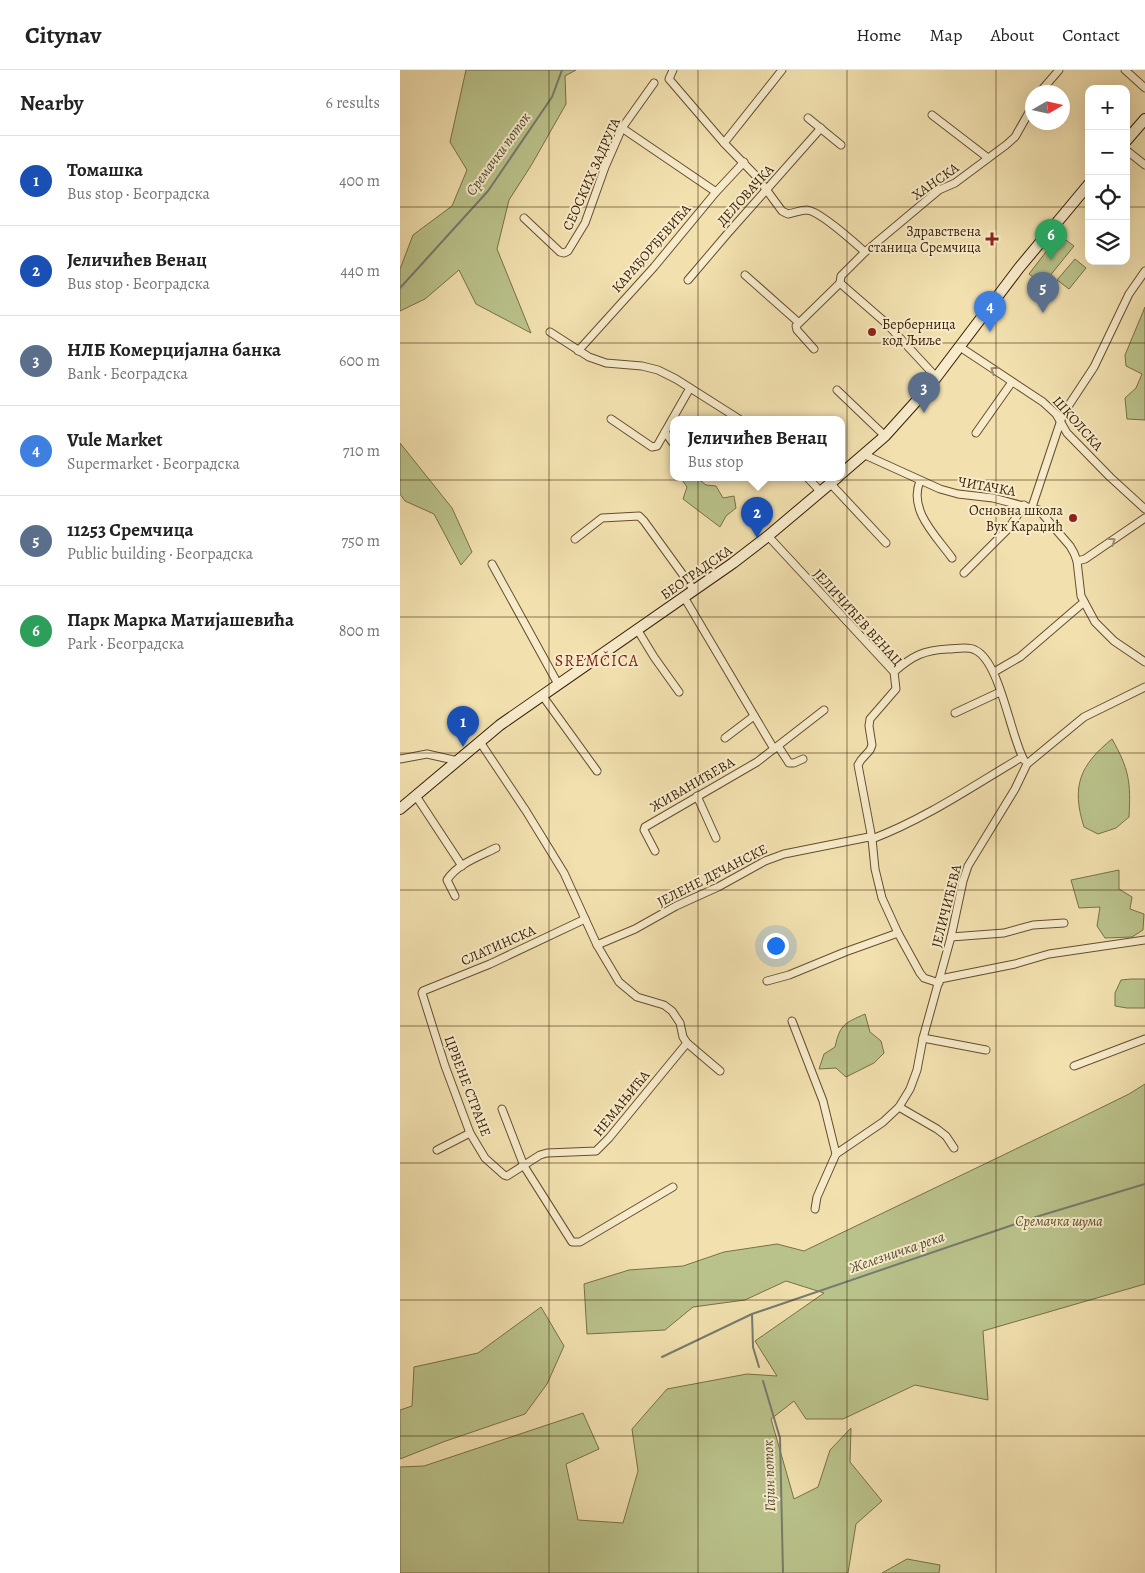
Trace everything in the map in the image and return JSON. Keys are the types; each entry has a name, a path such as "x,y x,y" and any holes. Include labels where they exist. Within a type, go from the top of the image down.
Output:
{"main road":[{"path":"1130,136 1145,119"},
{"name":"БЕОГРАДСКА","path":"845,471 885,436 937,378 1019,268 1085,189"},
{"name":"БЕОГРАДСКА","path":"400,808 480,742 558,684 694,590 768,536 832,481"}],"street":[{"path":"673,70 669,79 724,143 757,177 785,213 805,210 813,212 848,236 865,252"},
{"path":"724,143 782,70"},
{"path":"1046,85 1059,70"},
{"path":"1125,70 1145,88"},
{"name":"СЕОСКИХ ЗАДРУГА","path":"524,218 560,252 568,251 585,223 605,167 622,128 654,83"},
{"path":"932,115 988,158"},
{"path":"808,118 841,145"},
{"name":"ХАНСКА","path":"798,322 840,283 841,276 865,252 938,190 955,183 1015,137 1025,119"},
{"path":"622,128 716,192"},
{"name":"ДЕЛОВАЧКА","path":"688,280 728,232 821,128"},
{"path":"1130,153 1145,165"},
{"name":"КАРАЂОРЂЕВИЋА","path":"578,351 654,267 716,192 744,162"},
{"path":"1032,507 1060,420 1094,367 1129,294 1145,271"},
{"path":"745,275 798,322 796,329 814,349"},
{"path":"840,283 886,322 937,378"},
{"path":"550,332 589,358 606,363 642,366 658,370 734,416"},
{"name":"ШКОЛСКА","path":"960,346 1043,402 1056,414 1067,432 1145,510"},
{"path":"976,433 1012,382"},
{"path":"674,416 690,388"},
{"path":"837,390 885,436"},
{"path":"611,419 652,447 657,446 670,423"},
{"path":"665,432 670,438"},
{"name":"ЧИТАЧКА","path":"864,455 948,492 993,498 1024,505 1032,507 1043,514 1070,546 1077,561 1080,592 1095,622 1102,631 1145,662"},
{"path":"811,481 820,491"},
{"path":"838,481 886,543"},
{"path":"920,481 916,492 918,508 926,523 952,558"},
{"path":"964,573 1009,528 1024,505"},
{"path":"575,540 602,518 639,516 694,590"},
{"path":"1077,561 1085,559 1145,518"},
{"name":"ЈЕЛИЧИЋЕВ ВЕНАЦ","path":"768,536 894,672 896,689 870,719 868,726 872,745 858,765 872,839 875,869 882,898 898,933 920,973 924,978 940,981"},
{"path":"492,564 558,684"},
{"path":"684,597 754,716 776,747 789,763 794,764 804,759"},
{"path":"994,672 1020,658 1084,602"},
{"path":"637,629 679,692"},
{"path":"894,672 906,662 933,649 970,648 980,653 994,672 1022,757 1027,764 1084,717 1145,687"},
{"path":"955,713 1000,692"},
{"path":"542,696 597,772"},
{"name":"ЖИВАНИЋЕВА","path":"655,851 644,830 645,827 757,762 824,710"},
{"path":"724,738 754,716"},
{"path":"480,742 564,873 597,945 616,977 625,988 637,997 664,1005 672,1011 680,1023 683,1037 687,1043 720,1072"},
{"path":"400,759 427,754 458,760"},
{"path":"872,839 919,818 1022,757"},
{"name":"ЈЕЛИЧИЋЕВА","path":"836,1154 883,1122 899,1107 917,1070 923,1038 940,981 968,866 1015,789 1027,764"},
{"path":"416,796 462,866"},
{"path":"697,796 716,838"},
{"name":"ЈЕЛЕНЕ ДЕЧАНСКЕ","path":"597,945 635,929 765,861 813,847 869,837 872,839"},
{"path":"455,896 446,880 462,866 496,848"},
{"name":"СЛАТИНСКА","path":"422,993 434,986 490,964 585,919"},
{"path":"951,937 1004,933 1033,925 1064,923"},
{"path":"767,981 789,975 898,933"},
{"path":"940,981 1015,964 1049,954 1145,940"},
{"name":"ЦРВЕНЕ СТРАНЕ","path":"422,993 470,1133 485,1158 507,1176"},
{"path":"792,1021 823,1101 836,1154 817,1197 815,1209"},
{"path":"923,1038 986,1050"},
{"path":"1074,1066 1145,1039"},
{"name":"НЕМАЊИЋА","path":"507,1176 540,1155 547,1153 596,1151 687,1043"},
{"path":"899,1107 941,1132 954,1148"},
{"path":"502,1109 524,1166 572,1242 580,1242 673,1187"},
{"path":"437,1150 470,1133"}],"green space":[{"path":"466,70 576,70 565,76 566,104 509,200 497,249 531,333 476,304 459,270 425,299 400,311 400,269 413,235 452,206 467,170 450,142"},
{"path":"1059,235 1074,246 1045,282 1041,283 1029,274"},
{"path":"1075,259 1086,268 1069,289 1057,280"},
{"path":"1145,307 1145,420 1127,419 1125,398 1136,388 1142,374 1126,366 1125,355"},
{"path":"400,443 452,508 472,552 461,565 434,514 405,501 400,494"},
{"path":"683,481 701,481 706,485 716,486 723,498 734,496 736,508 726,516 720,527 683,499 687,487"},
{"path":"1112,739 1128,776 1130,794 1129,817 1116,828 1098,834 1084,827 1078,800 1079,788 1081,777 1092,758"},
{"path":"1119,870 1119,889 1132,897 1130,909 1144,914 1143,930 1132,937 1105,938 1097,926 1100,907 1079,908 1071,880"},
{"path":"1145,979 1145,1008 1115,1006 1115,993 1121,980"},
{"path":"865,1014 870,1032 881,1041 884,1053 874,1063 846,1077 836,1068 819,1069 824,1054 835,1047 839,1033 844,1025"},
{"name":"Сремачка шума","path":"1145,1084 1145,1284 983,1331 988,1400 915,1385 843,1419 806,1419 794,1401 771,1419 794,1499 818,1487 830,1450 851,1428 850,1462 882,1501 856,1524 848,1573 400,1573 400,1467 424,1466 583,1413 599,1449 566,1464 578,1520 623,1523 638,1471 632,1429 667,1389 747,1374 777,1376 755,1341 824,1293 786,1281 745,1300 693,1307 665,1330 587,1334 584,1284 629,1270 683,1266 724,1252 777,1244 804,1251 1078,1119"},
{"path":"541,1307 564,1346 547,1384 525,1414 400,1459 400,1410 412,1406 414,1367 478,1353"},
{"path":"907,1559 940,1565 939,1573 882,1573"}],"waterway":[{"name":"Сремачки поток","path":"400,288 488,191 552,97 562,70"},
{"name":"Железничка река","path":"662,1357 752,1314 1039,1216 1145,1184"},
{"name":"Гајин поток","path":"752,1314 753,1347 759,1367"},
{"name":"Гајин поток","path":"763,1381 780,1438 783,1573"}],"place":[{"name":"Здравствена станица Сремчица","path":"992,239"},
{"name":"Парк Марка Матијашевића","path":"1051,260"},
{"name":"11253 Сремчица","path":"1043,313"},
{"name":"Берберница код Љиље","path":"872,332"},
{"name":"Vule Market","path":"990,332"},
{"name":"НЛБ Комерцијална банка","path":"924,413"},
{"name":"Основна школа Вук Караџић","path":"1073,518"},
{"name":"Јеличићев Венац","path":"757,538"},
{"name":"Томашка","path":"463,747"}],"district":[{"name":"SREMČICA","path":"597,660"}]}
